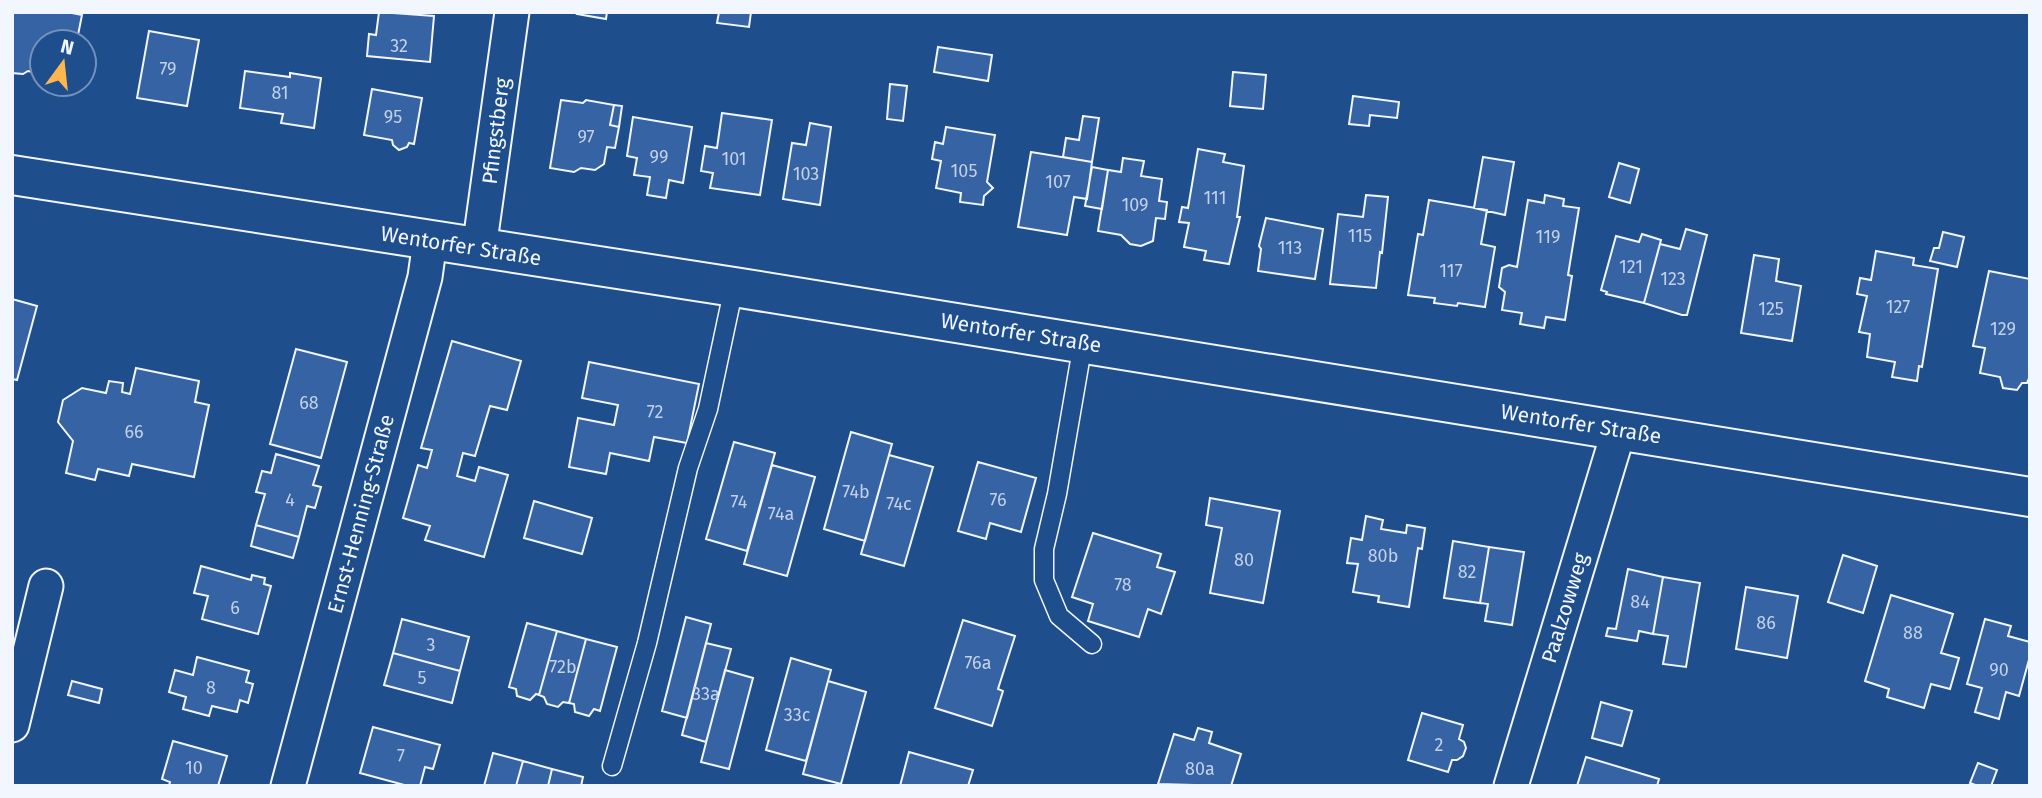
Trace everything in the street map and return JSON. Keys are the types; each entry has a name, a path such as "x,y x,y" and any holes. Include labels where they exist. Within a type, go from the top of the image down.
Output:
{"main road":[{"name":"Wentorfer Straße","path":"12,175 734,287 2030,497"}],"street":[{"name":"Pfingstberg","path":"479,248 512,12"},
{"name":"Ernst-Henning-Straße","path":"288,786 425,277 430,241"},
{"name":"Paalzowweg","path":"1511,786 1619,430"},
{"path":"12,725 46,586"}],"lane":[{"path":"612,766 647,643 677,507 708,409 734,287"},
{"path":"1083,343 1045,549 1045,580 1059,616 1092,643"}],"building":[{"path":"12,12 67,12 82,15 79,28 28,28 28,71 23,74 12,73"},
{"path":"379,12 434,16 430,62 367,56 369,34 376,35"},
{"path":"607,12 606,19 577,14"},
{"path":"719,12 751,12 749,27 717,23"},
{"path":"149,31 199,40 187,106 137,98"},
{"path":"938,47 992,55 988,81 934,72"},
{"path":"245,71 290,77 290,73 321,78 314,128 281,123 283,114 240,108"},
{"path":"1233,72 1266,75 1263,109 1230,106"},
{"path":"890,84 907,86 903,121 887,119"},
{"path":"372,89 422,98 414,144 409,143 407,147 399,150 392,140 364,135"},
{"path":"1353,96 1399,102 1397,118 1370,115 1369,126 1349,124"},
{"path":"561,100 583,103 586,100 614,105 610,125 619,127 615,148 607,147 604,164 595,170 581,168 574,172 550,168"},
{"path":"614,105 622,106 619,127 610,125"},
{"path":"722,113 772,120 760,195 710,188 713,173 701,171 705,146 717,148"},
{"path":"1083,116 1099,118 1092,162 1063,157 1066,138 1079,140"},
{"path":"633,117 692,127 683,183 669,180 666,198 647,195 650,177 634,175 637,158 627,156"},
{"path":"810,123 831,127 820,205 783,199 792,143 806,145"},
{"path":"946,127 995,135 987,182 993,188 984,196 983,205 960,202 961,193 936,188 941,161 932,159 935,142 943,144"},
{"path":"1198,149 1225,154 1223,162 1244,166 1237,217 1240,217 1229,264 1204,260 1206,251 1184,247 1189,223 1179,222 1182,207 1188,208"},
{"path":"1031,152 1092,162 1087,199 1074,197 1067,235 1018,227"},
{"path":"1483,157 1514,162 1505,215 1474,208"},
{"path":"1123,158 1144,161 1141,176 1162,179 1159,201 1167,202 1165,219 1156,218 1153,241 1141,246 1130,244 1121,235 1098,231 1108,170 1121,172"},
{"path":"1619,163 1639,169 1630,203 1609,197"},
{"path":"1092,167 1108,170 1102,209 1085,206"},
{"path":"1366,195 1388,197 1376,288 1330,284 1338,214 1363,217"},
{"path":"1545,195 1564,199 1563,206 1579,208 1568,275 1572,276 1565,320 1546,317 1544,328 1520,324 1522,313 1502,310 1505,292 1499,287 1502,268 1509,265 1517,267 1528,200 1544,203"},
{"path":"1429,200 1487,210 1481,244 1495,247 1485,307 1434,303 1435,298 1408,295 1418,234 1423,235"},
{"path":"1266,218 1323,229 1315,279 1258,271 1261,249 1259,246"},
{"path":"1686,229 1707,235 1687,315 1682,315 1644,303 1660,244 1680,249"},
{"path":"1943,232 1964,237 1957,267 1930,261 1934,248 1939,248"},
{"path":"1642,234 1661,240 1644,303 1606,294 1607,292 1601,290 1616,236 1639,242"},
{"path":"1876,251 1914,258 1913,265 1938,269 1922,367 1919,366 1917,381 1892,377 1895,362 1867,357 1870,334 1859,332 1867,296 1857,294 1860,278 1871,280"},
{"path":"1754,255 1779,259 1776,281 1801,286 1792,341 1741,333"},
{"path":"1989,271 2030,279 2030,376 2027,383 2022,383 2017,390 2003,388 2000,377 1980,373 1985,348 1973,346"},
{"path":"12,299 37,306 17,380 12,379"},
{"path":"452,341 521,361 507,410 490,406 475,456 463,453 457,476 475,481 479,467 508,475 484,557 425,540 430,526 403,518 418,465 427,468 432,450 421,448"},
{"path":"296,349 347,362 321,458 270,444"},
{"path":"589,362 699,384 687,443 654,437 649,461 610,453 606,474 569,467 578,418 614,425 618,405 582,398"},
{"path":"136,368 199,381 195,402 209,405 194,477 132,464 129,476 98,469 95,480 66,473 73,441 58,422 63,400 82,388 106,393 109,381 123,383 122,392 130,394"},
{"path":"851,432 892,444 865,541 824,529"},
{"path":"734,442 775,453 747,551 706,539"},
{"path":"276,454 319,466 313,485 321,487 315,508 307,506 299,537 256,525 265,494 256,492 262,471 271,473"},
{"path":"889,455 933,467 904,566 861,554"},
{"path":"978,462 1036,478 1021,532 990,523 986,539 958,531"},
{"path":"772,465 815,477 787,576 744,564"},
{"path":"1210,498 1280,511 1263,603 1210,593 1222,528 1206,525"},
{"path":"534,501 592,518 582,554 524,538"},
{"path":"1366,516 1383,520 1381,529 1406,533 1407,525 1425,528 1422,549 1418,548 1409,607 1378,602 1379,596 1353,592 1358,564 1347,563 1351,538 1362,540"},
{"path":"256,525 299,537 293,558 251,546"},
{"path":"1093,533 1161,554 1157,567 1175,572 1161,614 1148,609 1139,637 1088,621 1093,604 1072,597"},
{"path":"1453,541 1489,547 1480,603 1444,598"},
{"path":"1489,547 1524,552 1512,625 1485,621 1488,604 1480,603"},
{"path":"1843,555 1877,566 1863,613 1828,602"},
{"path":"201,566 251,580 252,575 265,578 264,584 271,586 258,634 202,619 208,596 194,593"},
{"path":"1628,569 1663,577 1653,634 1639,631 1637,641 1606,636 1608,628 1616,629"},
{"path":"1663,577 1700,583 1686,667 1663,664 1668,636 1653,634"},
{"path":"1746,587 1798,596 1787,658 1736,649"},
{"path":"1891,595 1953,614 1941,653 1959,658 1950,689 1931,684 1924,708 1887,697 1889,689 1865,681"},
{"path":"686,617 711,624 687,718 662,711"},
{"path":"402,619 469,637 460,671 393,653"},
{"path":"1985,619 2011,626 2008,636 2030,642 2030,656 2019,696 2006,692 1999,719 1975,712 1982,688 1967,684"},
{"path":"963,620 1015,636 998,689 1003,691 992,726 935,708"},
{"path":"527,623 557,631 539,695 536,694 530,700 517,696 516,689 509,687"},
{"path":"557,631 586,639 569,703 563,702 558,707 547,704 544,697 539,695"},
{"path":"586,639 617,647 600,711 594,709 589,716 575,712 574,704 569,703"},
{"path":"706,643 731,649 706,742 682,735"},
{"path":"393,653 460,671 452,703 384,685"},
{"path":"197,657 249,671 246,682 253,684 248,703 240,700 237,712 212,706 209,716 183,709 186,697 169,692 175,670 193,675"},
{"path":"791,658 831,670 806,761 766,750"},
{"path":"725,670 753,678 729,769 701,762"},
{"path":"72,681 102,689 99,703 68,695"},
{"path":"828,681 866,692 841,784 803,774"},
{"path":"1601,702 1632,711 1622,746 1592,738"},
{"path":"1422,713 1463,725 1459,739 1464,742 1466,748 1463,756 1452,760 1448,772 1408,760"},
{"path":"373,727 440,745 433,769 425,767 420,786 408,786 360,773"},
{"path":"1198,728 1212,732 1209,743 1241,754 1231,786 1158,784 1174,734 1194,740"},
{"path":"173,741 227,756 218,786 169,786 170,782 162,779"},
{"path":"909,752 973,770 968,786 900,786"},
{"path":"493,753 523,761 516,786 484,786"},
{"path":"1586,757 1659,779 1657,786 1577,786"},
{"path":"523,761 552,769 548,786 516,786"},
{"path":"1978,763 1997,770 1991,786 1970,783"},
{"path":"552,769 583,777 581,786 548,786"}]}
